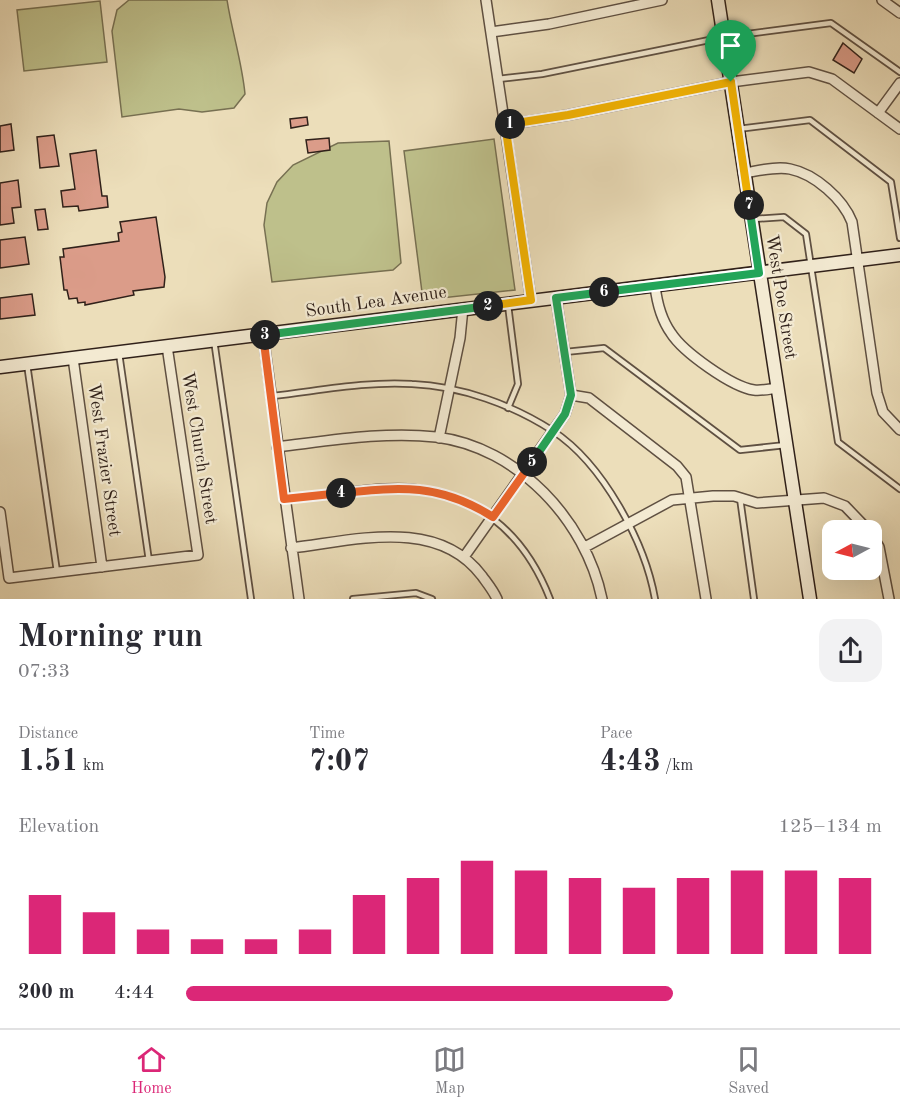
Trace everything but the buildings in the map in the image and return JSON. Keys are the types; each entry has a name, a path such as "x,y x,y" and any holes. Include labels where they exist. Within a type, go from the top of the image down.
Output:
{"street":[{"path":"486,0 531,300"},
{"path":"491,32 549,24 662,0"},
{"name":"West Poe Street","path":"718,0 810,599"},
{"path":"882,0 900,13"},
{"path":"505,124 568,115 731,82 809,72 832,79 900,129"},
{"path":"878,113 900,83"},
{"path":"743,173 789,168 805,174 839,199 852,222 877,393 883,412 900,430"},
{"name":"South Lea Avenue","path":"0,368 463,308 900,255"},
{"path":"655,286 658,307 672,334 690,352 733,383 754,390 777,388"},
{"path":"464,557 565,414 571,395 556,298"},
{"path":"439,438 463,308"},
{"path":"263,335 299,599"},
{"name":"West Church Street","path":"149,561 198,555 167,346"},
{"name":"West Frazier Street","path":"74,358 102,567"},
{"path":"571,395 589,398 677,466 686,477 706,599"},
{"path":"277,447 382,436 439,438 472,447 523,474 568,520 585,547 602,599"},
{"path":"585,547 672,500 691,498 713,496 740,498 757,503 824,498 845,506 858,520"},
{"path":"0,512 9,578 149,561"},
{"path":"291,548 397,536 427,540 464,557 477,570 497,599"},
{"path":"882,563 889,599"}],"lane":[{"path":"498,79 542,74 724,37 831,23 900,72"},
{"path":"737,129 810,120 891,182 900,238"},
{"path":"751,219 779,216 804,230 812,267 838,442 900,489"},
{"path":"508,304 518,384 508,408"},
{"path":"214,340 251,599"},
{"path":"565,352 604,348 740,450 786,445"},
{"path":"119,352 149,561"},
{"path":"27,364 57,572"},
{"path":"270,397 387,383 450,388 508,408 554,432 590,466 630,522 647,562 655,599"},
{"path":"284,499 416,488 453,498 493,517 520,542 550,599"},
{"path":"740,498 754,599"},
{"path":"353,599 416,592 432,599"}],"green space":[{"path":"129,0 227,0 245,94 234,108 202,112 179,109 122,117 112,31 117,10"},
{"path":"100,1 107,62 24,71 17,10"},
{"path":"494,139 515,290 423,300 404,151"},
{"path":"389,141 401,263 393,270 272,282 264,225 267,203 277,182 293,165 338,143"}],"route":[{"path":"731,82 759,273 556,298 571,395 565,414 554,432 493,517 453,498 416,488 390,488 284,499 263,335 531,300 505,124 568,115 731,82"}]}
